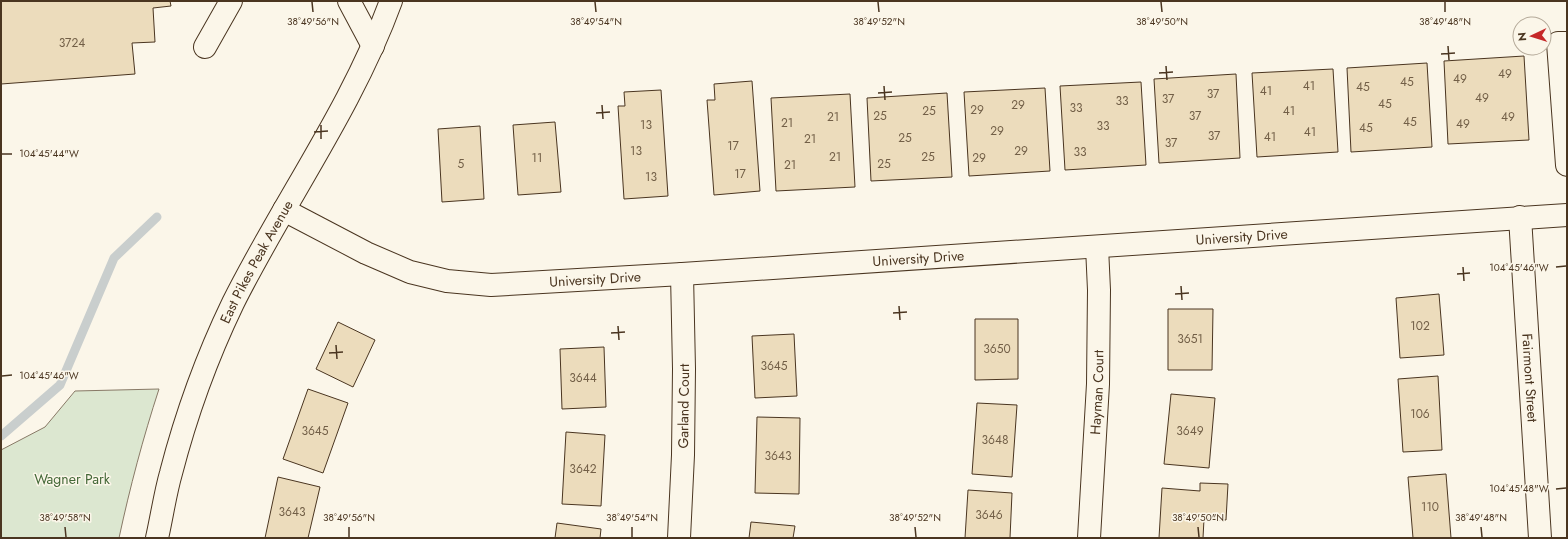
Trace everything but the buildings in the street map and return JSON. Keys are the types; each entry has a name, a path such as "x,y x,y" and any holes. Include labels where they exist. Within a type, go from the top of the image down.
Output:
{"street":[{"path":"205,47 231,1"},
{"path":"349,1 373,46"},
{"name":"East Pikes Peak Avenue","path":"157,538 170,474 190,406 233,304 284,210 336,121 373,46 391,1"},
{"path":"1567,43 1558,43 1567,165"},
{"name":"University Drive","path":"284,210 366,254 410,272 447,281 491,285 1097,247 1567,214"},
{"name":"Fairmont Street","path":"1520,217 1540,538"},
{"name":"Hayman Court","path":"1089,538 1098,384 1099,290 1097,247"},
{"name":"Garland Court","path":"679,538 684,369 682,274"}],"green space":[{"name":"Wagner Park","path":"159,389 137,463 119,538 1,538 1,450 45,427 75,391"}],"waterway":[{"path":"1,436 60,385 114,258 157,217"}]}
